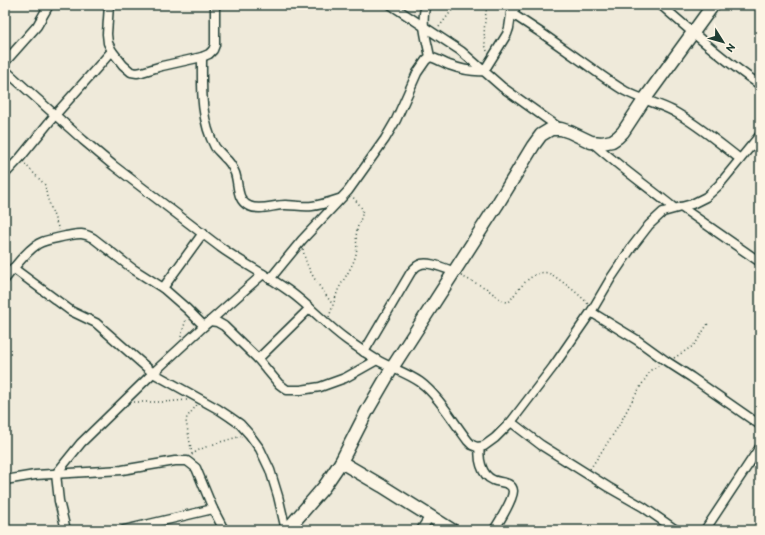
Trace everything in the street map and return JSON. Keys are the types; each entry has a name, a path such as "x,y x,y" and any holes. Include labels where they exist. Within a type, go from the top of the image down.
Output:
{"street":[{"path":"5,62 37,26 49,5"},
{"path":"109,5 107,34 108,43 112,52 127,68 131,72 137,73 209,54 215,46 215,5"},
{"path":"391,5 461,51 502,87 561,129 591,142 629,174 760,262"},
{"path":"426,5 424,12 424,27 430,57"},
{"path":"484,71 509,28 511,13 518,5"},
{"path":"661,5 692,33 760,86"},
{"path":"591,142 602,143 612,141 623,132 644,100 713,5"},
{"path":"511,13 543,33 624,90 644,100 662,106 683,117 740,159"},
{"path":"428,46 433,33"},
{"path":"5,174 55,115 112,52"},
{"path":"202,56 202,95 208,130 216,149 226,158 231,166 238,181 238,192 242,201 253,207 285,205 312,206 340,199"},
{"path":"430,57 470,71 484,71"},
{"path":"270,279 302,240 348,191 385,138 396,120 417,73 426,60 430,57"},
{"path":"5,70 114,166 203,233 235,257 290,291 346,340 377,360 420,382 430,390 468,441 472,445 480,447 484,446 495,438 511,422 553,367 649,225 662,212 692,204 706,197 719,186 760,135"},
{"path":"286,530 324,487 341,462 367,411 392,368 497,205 533,146 541,135 551,129 561,129"},
{"path":"163,288 203,233"},
{"path":"5,279 13,268 41,242 77,234 86,234 133,269 163,288 207,324 216,322 224,326 258,358 279,384 287,390 301,390 320,387 345,378 377,360"},
{"path":"364,352 411,272 419,265 426,263 454,272"},
{"path":"13,268 71,311 96,322 153,373 240,424 260,449 270,470 286,530"},
{"path":"66,530 59,501 56,474 81,443 153,373 262,274"},
{"path":"258,358 310,308"},
{"path":"591,311 637,340 760,425"},
{"path":"511,422 541,445 643,507 676,530"},
{"path":"480,447 480,462 486,474 493,480 506,483 513,490 510,500 494,530"},
{"path":"706,530 760,447"},
{"path":"5,480 35,475 122,470 175,462 190,458 224,530"},
{"path":"341,462 452,530"},
{"path":"124,530 213,509"},
{"path":"421,530 430,516"}],"path":[{"path":"433,33 456,5"},
{"path":"488,5 485,44 490,61"},
{"path":"20,158 44,185 46,197 62,237"},
{"path":"327,324 338,291 356,253 356,236 362,210 348,191"},
{"path":"302,240 307,264 333,305"},
{"path":"454,272 486,288 504,302 509,302 526,281 540,273 546,273 565,284 583,299 591,311"},
{"path":"175,352 184,330 187,309"},
{"path":"587,474 618,427 647,376 652,370 666,361 674,359 693,346 709,322"},
{"path":"124,402 200,400"},
{"path":"190,458 186,421 187,417 200,400"},
{"path":"190,458 197,451 203,448 249,434"}]}
